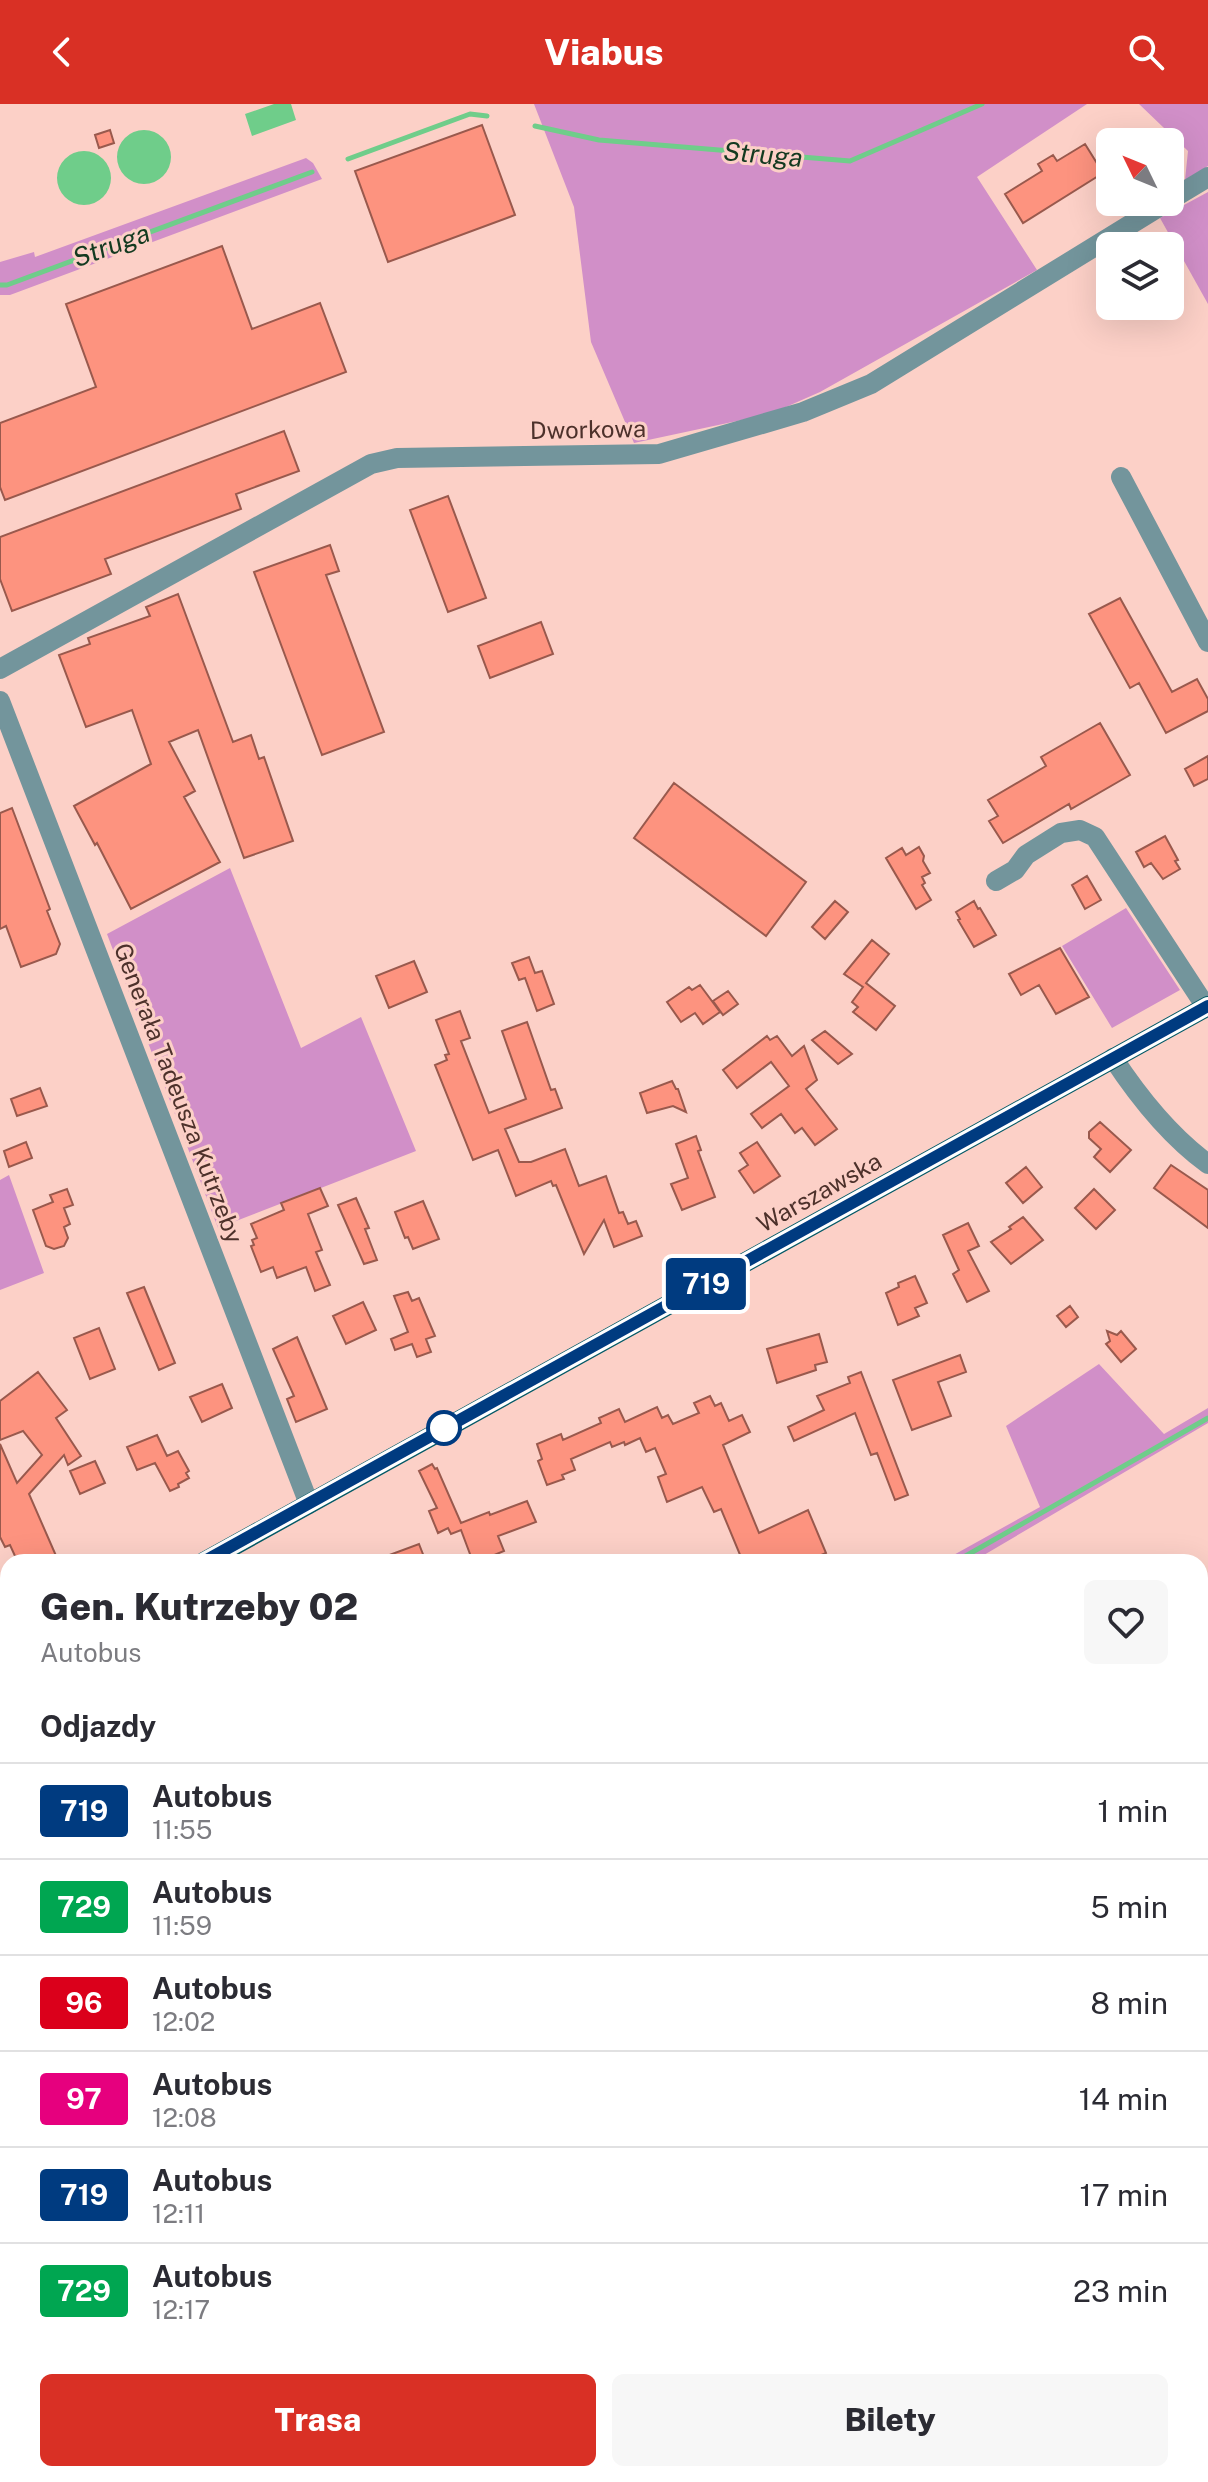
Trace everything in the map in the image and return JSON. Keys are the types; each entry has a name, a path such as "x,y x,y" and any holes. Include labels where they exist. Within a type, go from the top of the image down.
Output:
{"main road":[{"name":"Warszawska","path":"218,1554 1207,1006"}],"street":[{"name":"Dworkowa","path":"1184,192 1208,177"},
{"name":"Dworkowa","path":"0,669 371,464 397,458 659,454 803,412 871,384 1145,216"},
{"path":"1121,477 1208,642"},
{"name":"Generała Tadeusza Kutrzeby","path":"0,701 309,1504"},
{"path":"996,881 1015,870 1026,855 1061,833 1080,830 1095,837 1207,1006"},
{"path":"1113,1058 1161,1119 1191,1152 1208,1164"}],"shaded area":[{"path":"274,104 291,104 296,120 252,136 245,114"},
{"path":"534,104 1087,104 977,177 1037,270 820,392 770,414 634,443 591,342 574,207"},
{"path":"1139,104 1208,104 1208,166 1185,180 1188,151 1184,147 1184,128 1164,128"},
{"path":"144,130 163,138 171,157 163,176 144,184 125,176 117,157 125,138"},
{"path":"84,151 103,159 111,178 103,197 84,205 65,197 57,178 65,159"},
{"path":"306,158 313,163 322,179 10,295 0,295 0,262 34,252 35,257"},
{"path":"1208,192 1208,304 1184,261 1184,232 1168,232 1160,218 1184,216 1184,205"},
{"path":"230,868 301,1048 361,1017 416,1151 218,1228 107,934"},
{"path":"1126,908 1180,990 1112,1028 1062,946"},
{"path":"9,1175 44,1273 0,1290 0,1180"},
{"path":"1099,1364 1164,1434 1208,1408 1208,1423 986,1554 955,1554 1040,1507 1006,1426"}],"building":[{"path":"482,125 515,215 388,262 355,171"},
{"path":"110,130 114,143 99,148 95,135"},
{"path":"1085,144 1096,162 1096,177 1023,223 1005,194 1042,171 1038,164 1053,155 1057,161"},
{"path":"222,246 252,329 320,303 346,372 5,500 0,487 0,423 96,387 66,304"},
{"path":"284,431 299,471 236,494 241,509 105,559 111,574 12,611 0,579 0,537"},
{"path":"448,496 486,598 448,612 410,510"},
{"path":"330,545 339,571 326,575 384,732 322,755 254,572"},
{"path":"178,594 233,742 251,735 259,759 264,757 293,841 244,858 198,730 169,742 195,791 184,797 220,862 131,909 74,806 151,764 132,710 86,727 59,655 90,644 88,638 150,616 146,607"},
{"path":"1120,598 1172,692 1197,679 1208,699 1208,711 1166,733 1139,683 1130,688 1089,614"},
{"path":"541,622 553,654 490,678 478,646"},
{"path":"1100,723 1130,775 1071,809 1069,804 1003,843 989,821 998,816 988,800 1046,766 1041,757"},
{"path":"1208,756 1208,779 1194,786 1185,769"},
{"path":"674,783 806,882 766,936 634,838"},
{"path":"12,808 60,944 56,954 21,967 6,926 0,929 0,813"},
{"path":"1165,836 1180,869 1163,879 1151,863 1144,867 1136,852"},
{"path":"919,847 930,873 922,877 925,883 922,885 931,900 916,909 886,858 902,848 906,855"},
{"path":"1087,876 1101,900 1085,909 1072,885"},
{"path":"835,901 848,912 825,939 812,927"},
{"path":"974,901 996,935 974,947 956,912"},
{"path":"872,940 889,954 866,983 895,1006 876,1030 853,1012 858,1007 852,1002 863,987 844,974"},
{"path":"1060,948 1089,997 1056,1014 1039,985 1021,995 1009,974"},
{"path":"529,957 535,973 542,971 554,1004 537,1011 525,978 519,980 512,963"},
{"path":"414,961 427,992 389,1008 376,976"},
{"path":"700,985 720,1012 703,1024 695,1013 681,1022 667,1002 689,987 692,990"},
{"path":"728,991 738,1004 723,1015 713,1001"},
{"path":"460,1011 470,1038 461,1041 489,1113 526,1099 502,1031 527,1022 551,1090 555,1089 562,1108 505,1129 519,1162 531,1162 565,1149 579,1186 606,1176 619,1213 623,1212 628,1224 636,1221 642,1236 614,1247 604,1220 584,1254 556,1185 553,1186 551,1181 516,1196 498,1150 473,1160 435,1065 447,1060 445,1055 449,1054 436,1020"},
{"path":"825,1031 852,1054 838,1064 812,1040"},
{"path":"767,1036 770,1040 777,1036 792,1056 804,1046 817,1080 806,1089 837,1129 815,1145 802,1128 795,1133 781,1114 762,1128 751,1114 789,1086 771,1062 737,1088 723,1070"},
{"path":"672,1081 686,1112 673,1106 647,1113 640,1093"},
{"path":"40,1088 47,1106 17,1116 11,1099"},
{"path":"1100,1122 1131,1150 1110,1172 1094,1157 1101,1149 1089,1138 1089,1132"},
{"path":"696,1136 701,1150 698,1151 715,1197 682,1210 671,1184 688,1178 676,1144"},
{"path":"26,1142 32,1158 9,1167 4,1151"},
{"path":"757,1142 780,1176 754,1193 739,1171 748,1165 740,1153"},
{"path":"1171,1165 1208,1190 1208,1228 1154,1188"},
{"path":"1026,1167 1042,1187 1023,1203 1006,1183"},
{"path":"320,1188 328,1206 308,1214 322,1250 316,1252 330,1285 315,1291 306,1267 277,1278 273,1267 261,1272 251,1246 254,1245 252,1240 257,1238 251,1224 284,1210 281,1203"},
{"path":"67,1189 73,1205 64,1208 70,1224 64,1227 68,1238 64,1246 54,1249 46,1246 33,1210 53,1202 50,1195"},
{"path":"1094,1189 1115,1210 1096,1229 1075,1208"},
{"path":"356,1198 369,1228 365,1229 377,1260 364,1264 338,1205"},
{"path":"423,1201 439,1239 413,1249 395,1212"},
{"path":"1023,1217 1043,1240 1011,1264 991,1242"},
{"path":"968,1223 979,1246 968,1251 989,1291 967,1302 953,1274 959,1270 943,1235"},
{"path":"915,1276 927,1303 915,1308 919,1316 898,1325 886,1293 899,1287 898,1283"},
{"path":"144,1287 175,1363 159,1370 127,1293"},
{"path":"408,1292 412,1301 419,1298 435,1336 426,1339 431,1352 417,1357 412,1344 395,1350 391,1339 408,1332 394,1296"},
{"path":"363,1302 376,1330 346,1344 333,1316"},
{"path":"1070,1306 1078,1317 1066,1327 1057,1316"},
{"path":"99,1328 115,1369 90,1379 74,1338"},
{"path":"1107,1331 1117,1335 1121,1331 1136,1349 1121,1362 1106,1344 1110,1341"},
{"path":"819,1334 827,1362 815,1365 816,1370 777,1383 767,1349"},
{"path":"297,1337 327,1409 296,1422 287,1399 294,1396 273,1349"},
{"path":"960,1355 966,1372 938,1382 951,1416 912,1430 893,1380"},
{"path":"38,1372 67,1410 56,1418 81,1456 68,1465 64,1455 29,1494 55,1554 14,1554 10,1545 5,1547 0,1537 0,1444 17,1483 42,1455 23,1431 0,1440 0,1401"},
{"path":"861,1372 908,1495 895,1500 877,1453 871,1455 855,1413 794,1441 788,1427 824,1410 817,1396 850,1383 848,1377"},
{"path":"222,1384 232,1408 202,1422 190,1397"},
{"path":"710,1396 715,1406 721,1403 729,1421 742,1415 750,1432 723,1445 759,1533 808,1510 826,1553 740,1554 721,1509 714,1512 702,1487 667,1502 658,1477 666,1474 655,1448 646,1452 640,1438 612,1447 610,1442 571,1459 575,1470 562,1475 564,1479 547,1485 538,1461 542,1459 537,1444 561,1434 563,1440 601,1423 599,1418 619,1409 625,1422 657,1407 662,1418 668,1415 673,1424 699,1413 694,1403"},
{"path":"157,1435 167,1456 178,1451 189,1471 186,1473 189,1478 170,1491 155,1463 137,1470 127,1447"},
{"path":"95,1461 105,1483 80,1494 70,1471"},
{"path":"432,1464 437,1468 461,1523 527,1501 536,1522 498,1536 504,1551 470,1554 461,1530 451,1534 448,1528 438,1533 429,1511 437,1508 419,1471"},
{"path":"419,1544 423,1554 392,1554"}],"waterway":[{"name":"Struga","path":"535,126 599,140 850,161 982,104"},
{"name":"Struga","path":"348,159 470,114 487,116"},
{"name":"Struga","path":"0,285 312,172"},
{"path":"969,1554 1208,1418"}],"bus line":[{"name":"719","path":"217,1554 1208,1006"}]}
